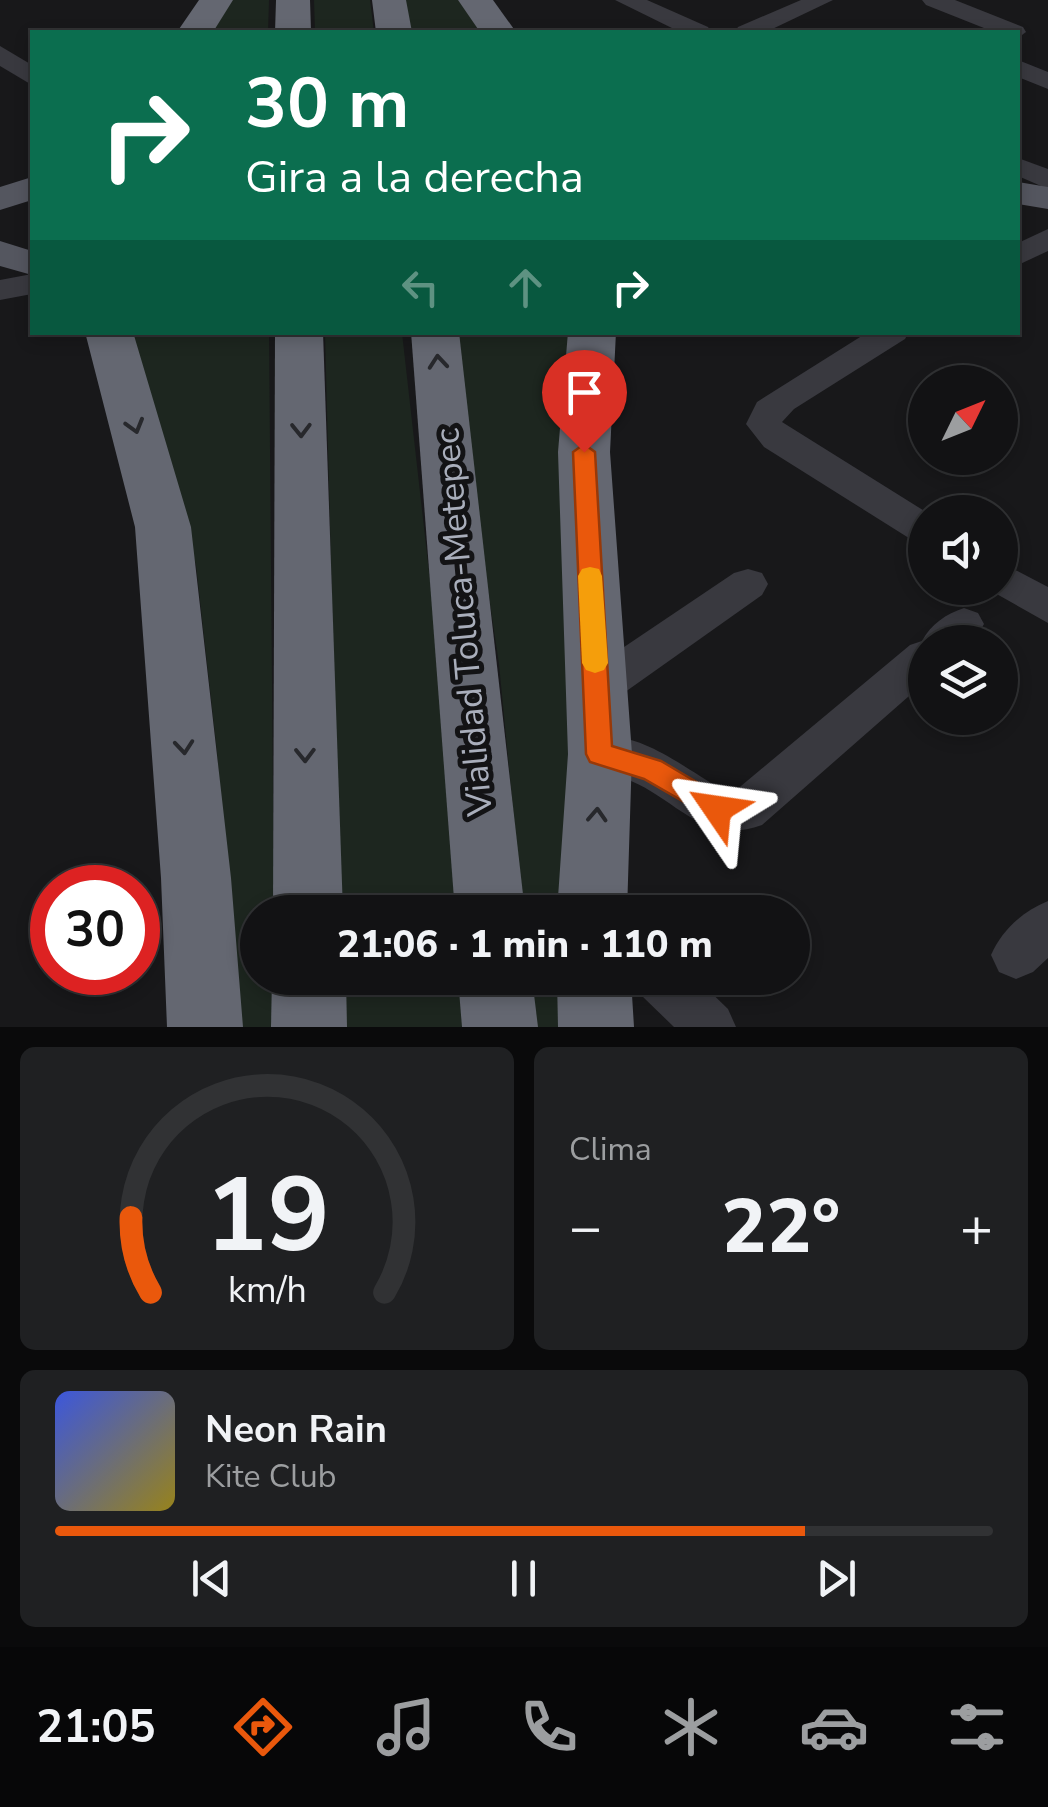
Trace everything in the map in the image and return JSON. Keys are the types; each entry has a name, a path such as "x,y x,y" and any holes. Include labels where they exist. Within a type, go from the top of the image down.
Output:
{"highway":[{"path":"196,30 216,0"},
{"path":"293,0 294,30"},
{"path":"389,0 394,30"},
{"path":"474,0 496,30"},
{"path":"110,335 163,527 196,878 205,1027"},
{"path":"300,335 308,895"},
{"name":"Vialidad Toluca-Metepec","path":"435,335 488,895"},
{"path":"592,335 584,452 600,754 594,895"},
{"path":"308,995 309,1027"},
{"path":"497,995 500,1027"},
{"path":"595,995 596,1027"}],"main road":[{"path":"0,199 30,189"},
{"path":"1020,193 1048,198"},
{"path":"1020,205 1048,209"},
{"path":"0,211 30,208"},
{"path":"0,234 30,231"},
{"path":"0,253 30,262"}],"street":[{"path":"627,0 694,30"},
{"path":"753,30 821,0"},
{"path":"934,0 1009,30"},
{"path":"0,54 30,76"},
{"path":"1020,69 1048,81"},
{"path":"1020,167 1048,180"},
{"path":"1020,255 1048,238"},
{"path":"0,290 30,284"},
{"path":"888,335 769,410 764,424 777,438 908,519"},
{"path":"596,689 748,584"},
{"path":"1018,588 1048,607"},
{"path":"600,754 652,769 717,809 737,813 746,810 908,672"},
{"path":"677,995 710,1027"}],"shaded area":[{"path":"226,0 269,0 268,30 206,30"},
{"path":"314,0 370,0 374,30 315,30"},
{"path":"401,0 459,0 482,30 406,30"},
{"path":"133,335 269,335 274,895 240,895 240,995 275,995 275,1027 238,1027 217,752 196,565"},
{"path":"325,335 402,335 443,696 458,895 340,895"},
{"path":"450,335 576,335 566,895 521,895 499,664"},
{"path":"344,995 464,995 466,1027 346,1027"},
{"path":"531,995 565,995 566,1027 534,1027"}],"slow traffic":[{"path":"590,576 595,663"}],"route":[{"path":"584,452 600,754 626,758 652,769 717,809"}]}
